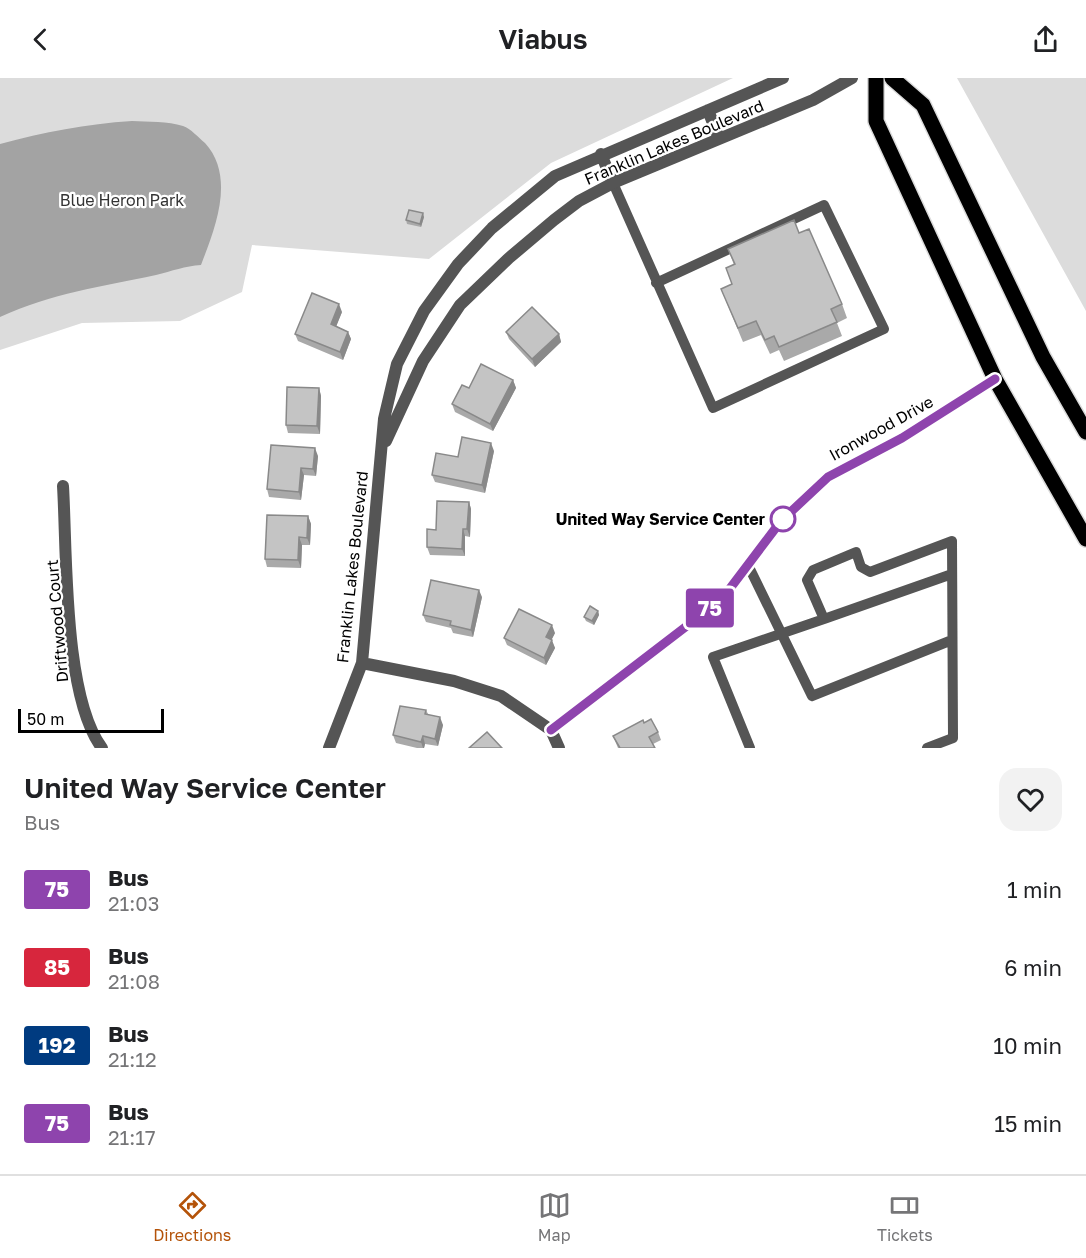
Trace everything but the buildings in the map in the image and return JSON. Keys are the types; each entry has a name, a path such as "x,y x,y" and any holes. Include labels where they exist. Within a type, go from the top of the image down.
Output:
{"main road":[{"path":"876,78 876,121 995,379 1086,539"},
{"path":"892,78 923,105 1043,357 1086,432"}],"street":[{"name":"Franklin Lakes Boulevard","path":"329,748 362,663 384,419 397,364 424,311 451,273 492,228 555,176 601,154 783,78"},
{"name":"Franklin Lakes Boulevard","path":"380,456 423,361 460,305 509,258 554,220 579,201 613,183 813,100 852,78"},
{"path":"708,110 719,139"},
{"path":"601,154 613,183"},
{"name":"Ironwood Drive","path":"551,730 722,599 781,521 828,477 902,438 995,379"},
{"name":"Driftwood Court","path":"63,486 73,663 85,712 102,748"},
{"path":"362,663 454,681 501,696 551,730 560,748"}],"lane":[{"path":"613,183 656,283 713,408 884,329 824,205 656,283"},
{"path":"824,619 807,580 813,570 856,552 861,567 870,572 952,542 953,738 927,748"},
{"path":"748,565 812,696 952,640"},
{"path":"750,748 713,657 952,574"}],"green space":[{"name":"Blue Heron Park","path":"0,78 733,78 551,163 429,259 252,245 242,292 180,321 82,323 0,350"},
{"path":"957,78 1086,78 1086,311"}],"shaded area":[{"path":"132,121 164,122 183,126 205,143 214,156 219,171 220,203 217,219 201,265 58,296 0,317 0,144 65,129"}],"bus line":[{"name":"75","path":"551,730 722,599 781,521 828,477 902,438 995,379"}],"place":[{"name":"United Way Service Center","path":"783,519"}]}
